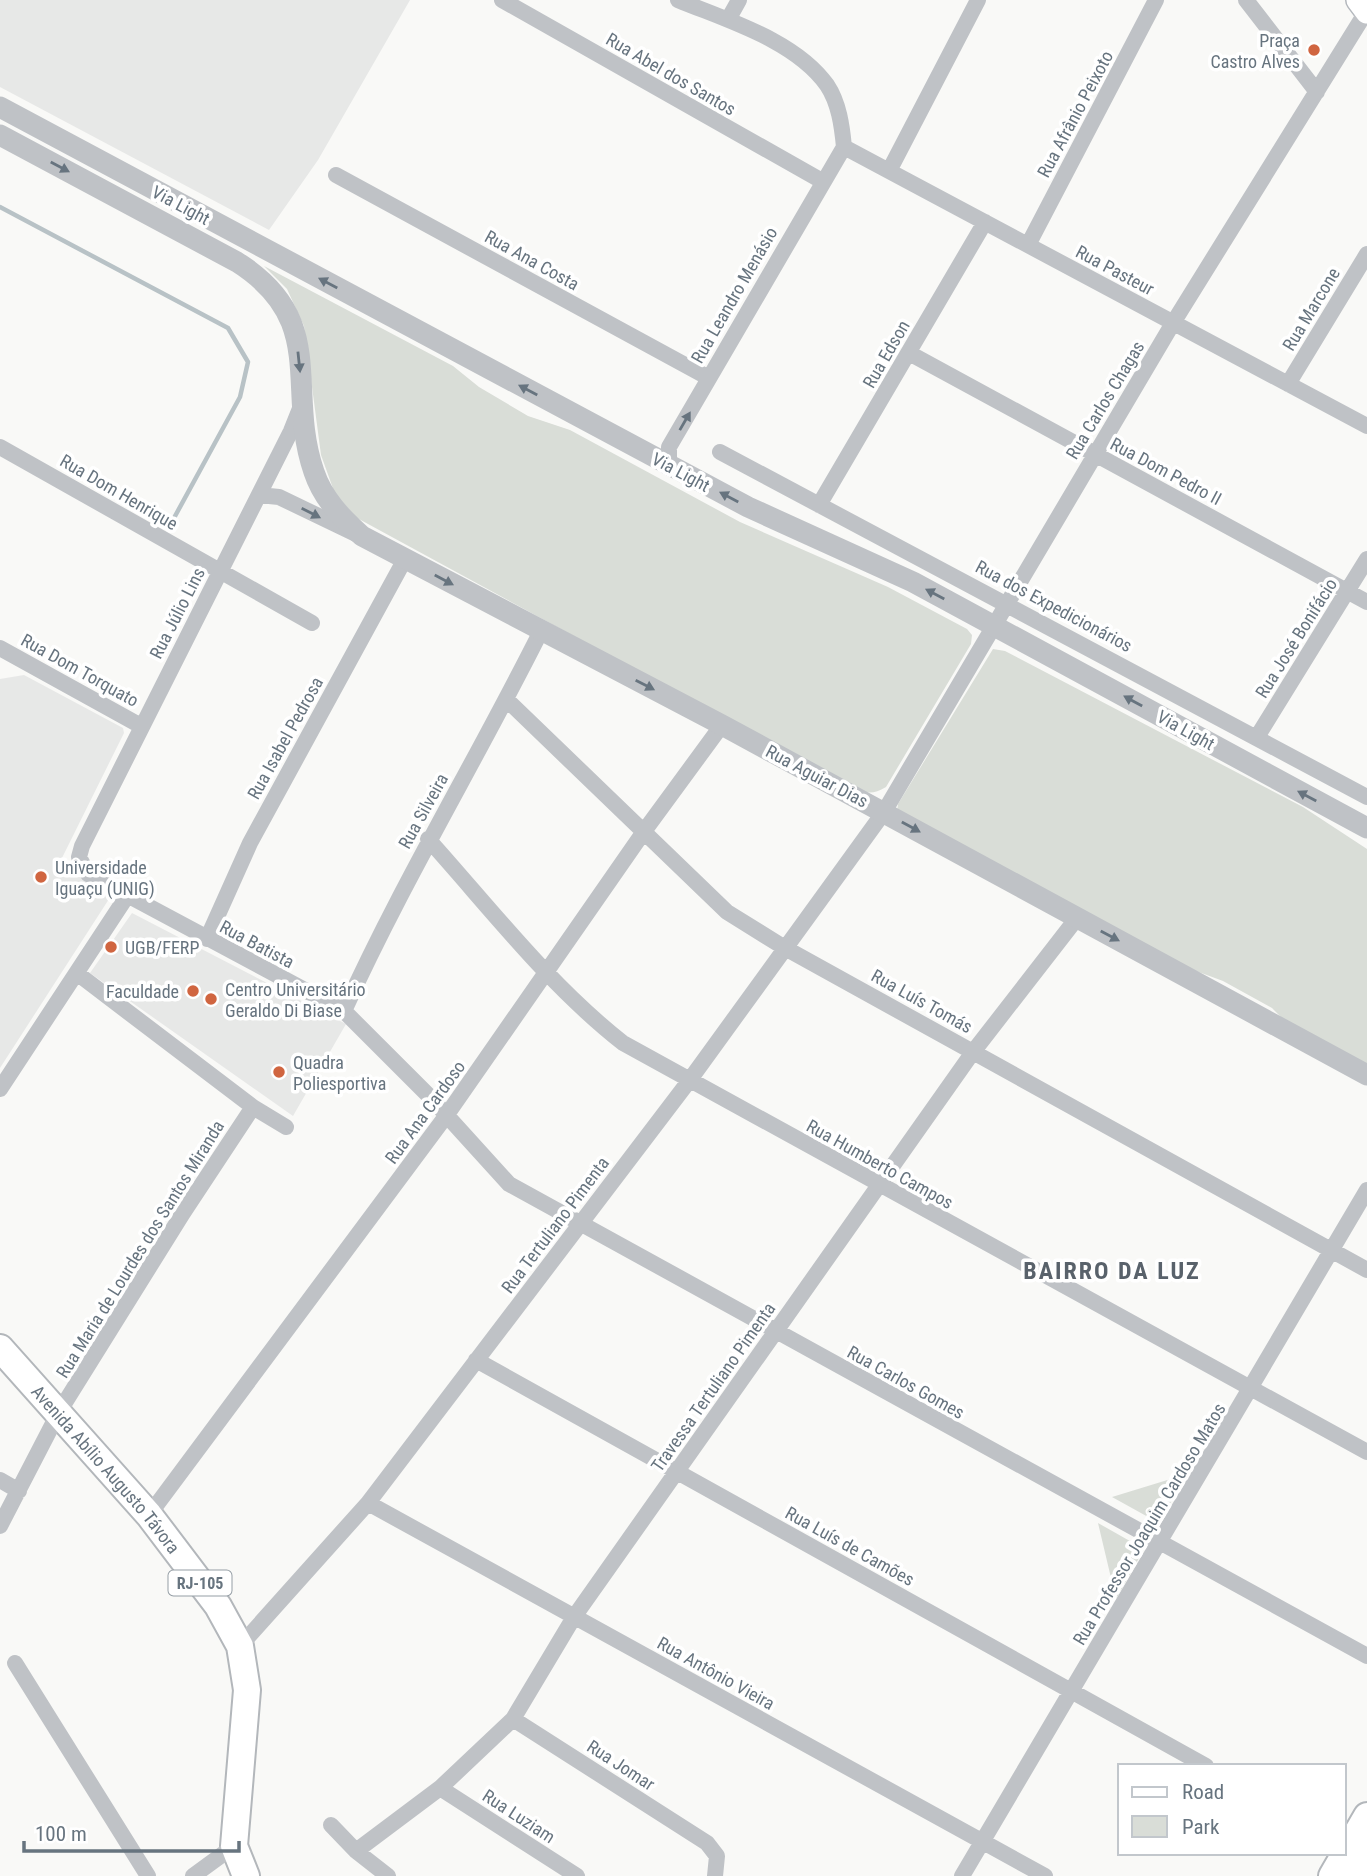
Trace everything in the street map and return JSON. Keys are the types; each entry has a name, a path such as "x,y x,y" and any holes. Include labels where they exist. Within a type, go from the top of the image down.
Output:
{"main road":[{"path":"1358,0 1367,12"},
{"name":"Avenida Abílio Augusto Távora","path":"0,1348 60,1412 149,1515 218,1606 240,1647 247,1690 234,1846 246,1876"},
{"path":"1346,1852 1367,1816"},
{"path":"1355,1876 1367,1854"},
{"path":"1332,1876 1344,1855"}],"street":[{"name":"Rua Abel dos Santos","path":"502,0 822,181"},
{"path":"678,0 729,18 796,58 827,86 841,121 844,147"},
{"path":"729,18 739,0"},
{"path":"889,171 978,0"},
{"name":"Rua Afrânio Peixoto","path":"1028,245 1156,0"},
{"path":"1246,0 1317,92"},
{"name":"Rua Carlos Chagas","path":"884,812 1173,323 1367,12"},
{"name":"Via Light","path":"0,107 669,466 748,507 913,582 1367,828"},
{"name":"Via Light","path":"0,135 262,278 282,301 292,321 314,473 331,504 362,536"},
{"name":"Rua Leandro Menásio","path":"669,466 669,447 844,147"},
{"name":"Rua Pasteur","path":"844,147 1367,426"},
{"name":"Rua Ana Costa","path":"336,175 709,378"},
{"name":"Rua Edson","path":"819,505 985,222"},
{"name":"Rua Marcone","path":"1288,384 1367,254"},
{"name":"Rua Dom Pedro II","path":"909,353 1367,602"},
{"name":"Rua Júlio Lins","path":"82,846 291,431 303,397"},
{"name":"Rua Dom Henrique","path":"0,447 312,623"},
{"name":"Rua dos Expedicionários","path":"720,452 1008,603 1367,797"},
{"name":"Rua Aguiar Dias","path":"258,495 279,497 341,529 362,536 722,725 1367,1075"},
{"name":"Rua Isabel Pedrosa","path":"207,939 250,843 405,559"},
{"name":"Rua José Bonifácio","path":"1257,737 1367,559"},
{"name":"Rua Silveira","path":"344,1011 428,839 507,700 541,631"},
{"name":"Rua Dom Torquato","path":"0,648 141,726"},
{"name":"Rua Luís Tomás","path":"507,700 645,830 727,912 785,948 1367,1270"},
{"name":"Rua Ana Cardoso","path":"149,1515 446,1116 645,830 722,725"},
{"name":"Rua Tertuliano Pimenta","path":"240,1647 368,1503 689,1081 884,812"},
{"name":"Rua Humberto Campos","path":"428,839 547,974 586,1014 623,1043 1367,1452"},
{"name":"Rua Batista","path":"82,846 79,857 88,874 344,1011 446,1116"},
{"path":"0,1089 127,896"},
{"name":"Travessa Tertuliano Pimenta","path":"356,1851 440,1788 513,1719 574,1617 973,1052 1077,918"},
{"path":"78,974 253,1107 286,1127"},
{"name":"Rua Maria de Lourdes dos Santos Miranda","path":"0,1526 60,1412 253,1107"},
{"name":"Rua Carlos Gomes","path":"446,1116 509,1184 1367,1656"},
{"name":"Rua Professor Joaquim Cardoso Matos","path":"962,1876 1252,1389 1367,1190"},
{"name":"Rua Luís de Camões","path":"476,1360 1202,1764"},
{"path":"0,1480 19,1491"},
{"name":"Rua Antônio Vieira","path":"368,1503 1045,1876"},
{"path":"15,1662 148,1876"},
{"name":"Rua Jomar","path":"513,1719 707,1843 717,1856 715,1876"},
{"name":"Rua Luziam","path":"440,1788 577,1876"},
{"path":"331,1825 356,1851 388,1876"},
{"path":"193,1876 234,1846"}],"shaded area":[{"path":"0,0 410,0 318,160 269,230 0,87"},
{"name":"Universidade Iguaçu (UNIG)","path":"24,675 123,728 124,733 59,864 107,891 109,899 0,1068 0,679"},
{"name":"Centro Universitário Geraldo Di Biase","path":"132,913 346,1024 293,1116 90,973"}],"green space":[{"path":"264,266 453,366 479,387 528,416 570,430 740,522 888,587 967,629 972,635 971,644 886,787 871,792 855,789 357,518 335,494 321,455 304,326 287,289"},
{"path":"993,649 1005,651 1303,807 1367,849 1367,1068 1291,1027 1272,1008 1223,981 1169,961 897,812 898,804"},
{"path":"1187,1474 1159,1523 1112,1497"},
{"path":"1098,1523 1144,1549 1116,1599"}],"waterway":[{"path":"0,207 228,328 248,362 240,397 174,518"}],"place":[{"name":"Praça Castro Alves","path":"1314,50"},
{"name":"Universidade Iguaçu (UNIG)","path":"41,877"},
{"name":"UGB/FERP","path":"111,947"},
{"name":"Faculdade","path":"193,991"},
{"name":"Centro Universitário Geraldo Di Biase","path":"211,999"},
{"name":"Quadra Poliesportiva","path":"279,1072"}],"district":[{"name":"BAIRRO DA LUZ","path":"1112,1271"}]}
